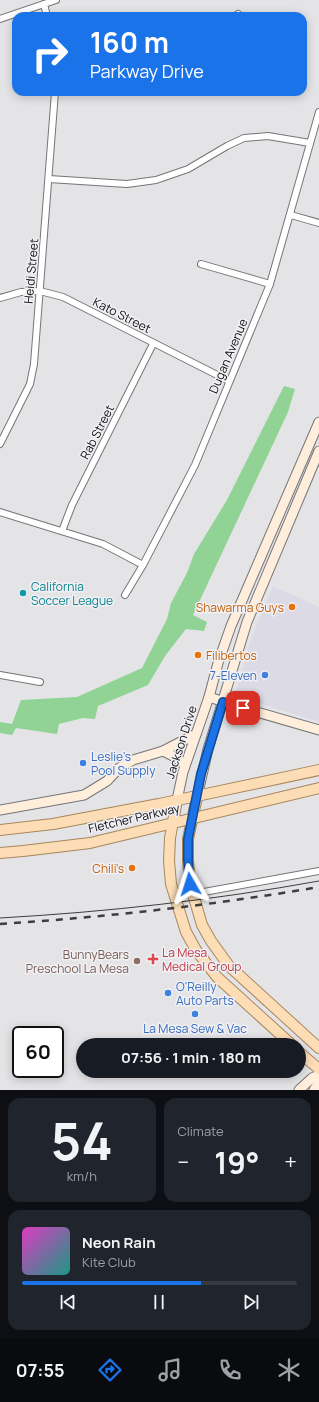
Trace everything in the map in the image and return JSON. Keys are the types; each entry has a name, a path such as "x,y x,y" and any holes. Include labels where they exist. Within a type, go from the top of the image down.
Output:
{"main road":[{"name":"Jackson Drive","path":"284,1038 217,977 196,950 186,932 171,884 169,861 173,822 185,765 209,697 218,663 231,626 319,422"},
{"path":"319,451 247,622 208,749 188,839 190,884 202,925 211,941 229,966 319,1048"},
{"path":"209,697 319,730"},
{"path":"0,810 84,795 107,781 119,768 133,760 163,751 196,734"},
{"path":"163,751 175,757 185,765"},
{"name":"Fletcher Parkway","path":"0,830 53,824 197,797 319,770"},
{"name":"Fletcher Parkway","path":"0,853 90,843 319,788"},
{"path":"306,1058 319,1069"},
{"path":"299,1090 312,1078 319,1075"},
{"path":"314,1090 319,1082"}],"street":[{"path":"22,12 56,0"},
{"path":"44,4 46,12"},
{"path":"0,20 12,16"},
{"name":"Heidi Street","path":"0,444 30,384 34,364 55,96"},
{"name":"Dugan Avenue","path":"125,595 195,465 270,284 319,112"},
{"path":"49,179 127,184 156,180 188,169 227,146 244,138 268,136 310,143"},
{"path":"290,215 319,222"},
{"path":"201,264 270,284"},
{"name":"Kato Street","path":"0,298 21,292 40,291 63,297 229,382"},
{"name":"Rab Street","path":"62,531 72,505 153,344"},
{"path":"0,512 103,544 143,564"},
{"path":"0,675 40,682"},
{"path":"194,894 319,871"}],"shaded area":[{"path":"273,586 319,607 319,722 240,697 236,692 251,639"}],"green space":[{"path":"284,386 295,389 288,412 193,615 207,622 204,631 186,629 165,656 148,685 98,706 95,719 83,718 59,724 57,734 16,728 12,735 0,733 0,722 12,724 21,700 77,697 142,668 167,619 171,603 187,573 194,554 227,500"}],"tram line":[{"path":"0,918 120,909 240,894 319,881"}],"railway":[{"path":"0,924 160,910 319,887"}],"place":[{"name":"California Soccer League","path":"23,593"},
{"name":"Shawarma Guys","path":"292,607"},
{"name":"Filibertos","path":"198,655"},
{"name":"7-Eleven","path":"265,675"},
{"name":"Leslie's Pool Supply","path":"83,763"},
{"name":"Chili's","path":"132,868"},
{"name":"La Mesa Medical Group","path":"153,959"},
{"name":"BunnyBears Preschool La Mesa","path":"137,961"},
{"name":"O'Reilly Auto Parts","path":"168,993"},
{"name":"La Mesa Sew & Vac","path":"195,1014"}],"route":[{"path":"190,884 188,839 201,774 208,749 223,702 243,708"}]}
